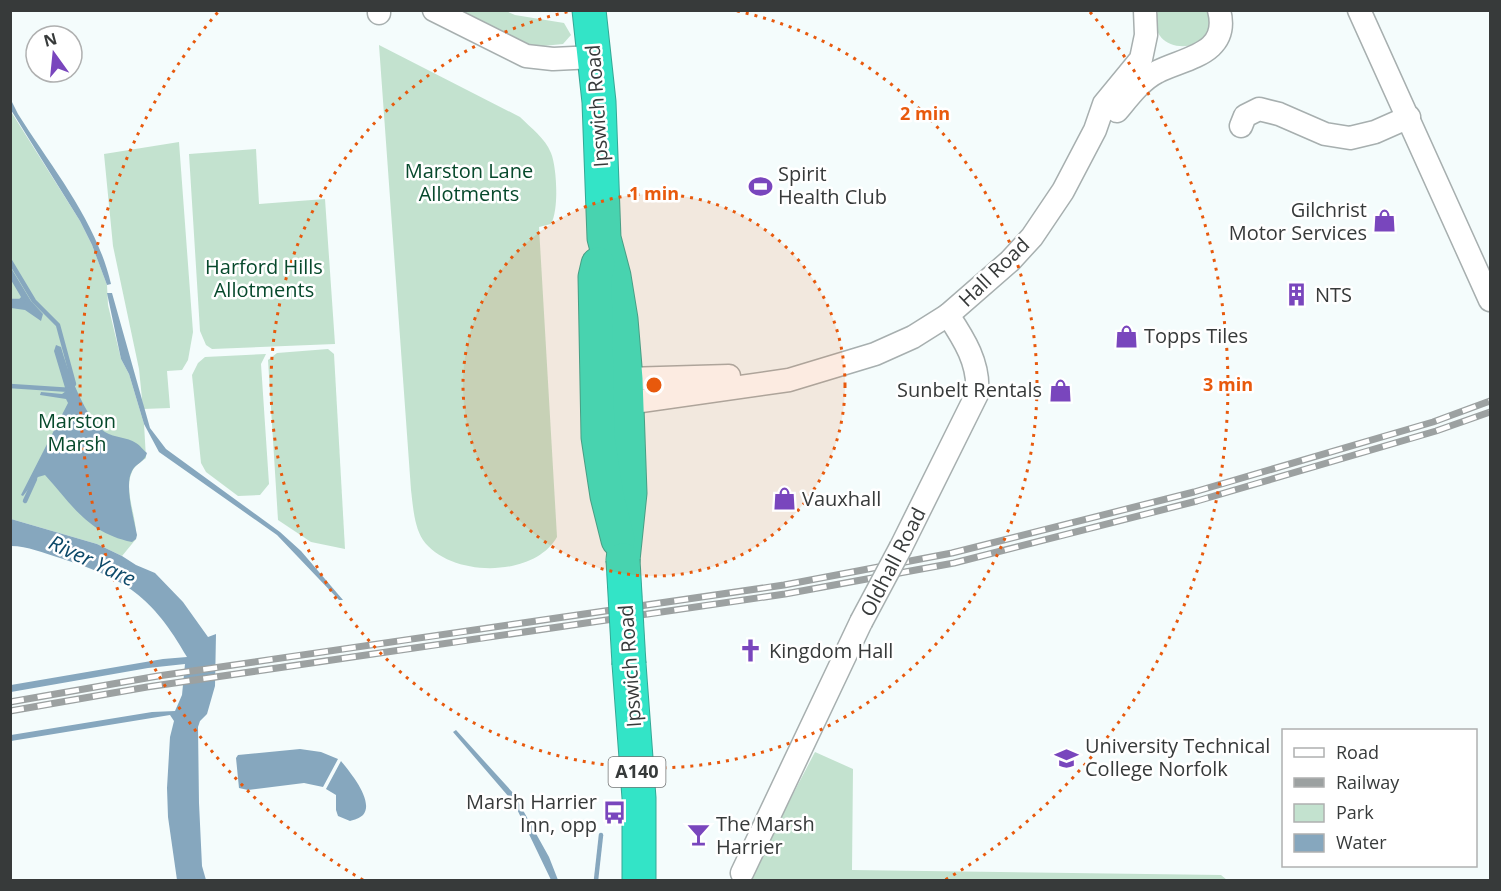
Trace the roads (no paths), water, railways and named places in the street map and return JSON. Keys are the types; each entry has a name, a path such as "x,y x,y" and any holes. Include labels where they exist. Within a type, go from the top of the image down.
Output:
{"highway":[{"name":"Ipswich Road","path":"589,10 599,102 604,238 616,287 617,493 615,528 623,560"},
{"name":"Ipswich Road","path":"615,390 630,493 623,560 639,798 639,880"}],"street":[{"path":"434,10 526,56 563,60 594,57"},
{"name":"Hall Road","path":"615,390 847,363 875,354 913,337 948,315 1010,261 1032,237 1064,191 1095,130 1104,104 1141,59 1146,35 1144,10"},
{"name":"Hall Road","path":"1095,130 1155,72 1196,57 1209,49 1220,19 1237,10"},
{"path":"1359,10 1491,300"},
{"path":"1146,35 1159,52 1170,58 1184,61"},
{"path":"1241,126 1245,116 1259,110 1279,114 1325,134 1350,138 1375,132 1408,117"},
{"name":"Oldhall Road","path":"742,873 861,622 978,394 979,380 976,366 965,341 948,315"}],"water":[{"path":"10,98 84,216 95,238 111,284 107,285 80,221 11,110"},
{"path":"11,268 31,301 43,314 41,321 25,310 11,308 11,302 16,303 21,297 11,280"},
{"path":"107,293 112,293 150,428 166,449 280,532 301,551 343,600 339,600 277,535 159,452 144,424 129,374 121,359"},
{"path":"56,345 61,347 84,406 98,426 109,434 132,441 147,453 134,468 130,477 130,502 137,535 132,542 104,532 82,517 45,475 38,477 23,496 21,495 68,403 66,399 40,395 41,392 62,394 66,391 54,351"},
{"name":"River Yare","path":"11,519 97,544 155,573 183,602 208,637 216,634 215,686 207,714 198,727 202,866 206,880 177,880 168,817 170,737 174,721 170,715 11,741 11,735 152,712 175,711 182,695 185,664 148,668 11,692 11,685 187,657 162,619 149,604 120,582 60,558 29,548 11,546"},
{"path":"456,730 514,794 549,857 558,880 551,880 514,803 453,732"},
{"path":"300,749 321,752 338,759 323,787 304,783 248,790 239,788 236,758 238,755"},
{"path":"341,761 360,786 366,802 363,815 350,821 338,816 336,795 326,789"}],"waterway":[{"path":"10,261 34,301 58,325 74,384"},
{"path":"10,301 23,301"},
{"path":"10,386 71,390"},
{"path":"25,501 35,479"},
{"path":"596,880 601,835"}],"railway":[{"path":"10,702 158,676 784,585 952,553 1194,492 1433,422 1490,401"},
{"path":"10,711 147,687 785,594 954,563 1197,501 1436,431 1490,412"}],"place":[{"name":"Spirit Health Club","path":"760,186"},
{"name":"Gilchrist Motor Services","path":"1385,221"},
{"name":"NTS","path":"1297,295"},
{"name":"Topps Tiles","path":"1126,336"},
{"name":"Sunbelt Rentals","path":"1060,390"},
{"name":"Vauxhall","path":"784,499"},
{"name":"Kingdom Hall","path":"751,651"},
{"name":"University Technical College Norfolk","path":"1067,758"},
{"name":"Marsh Harrier Inn, opp","path":"615,813"},
{"name":"The Marsh Harrier","path":"698,835"}],"park label":[{"name":"Marston Lane Allotments","path":"469,182"},
{"name":"Harford Hills Allotments","path":"264,278"},
{"name":"Marston Marsh","path":"77,432"}]}
